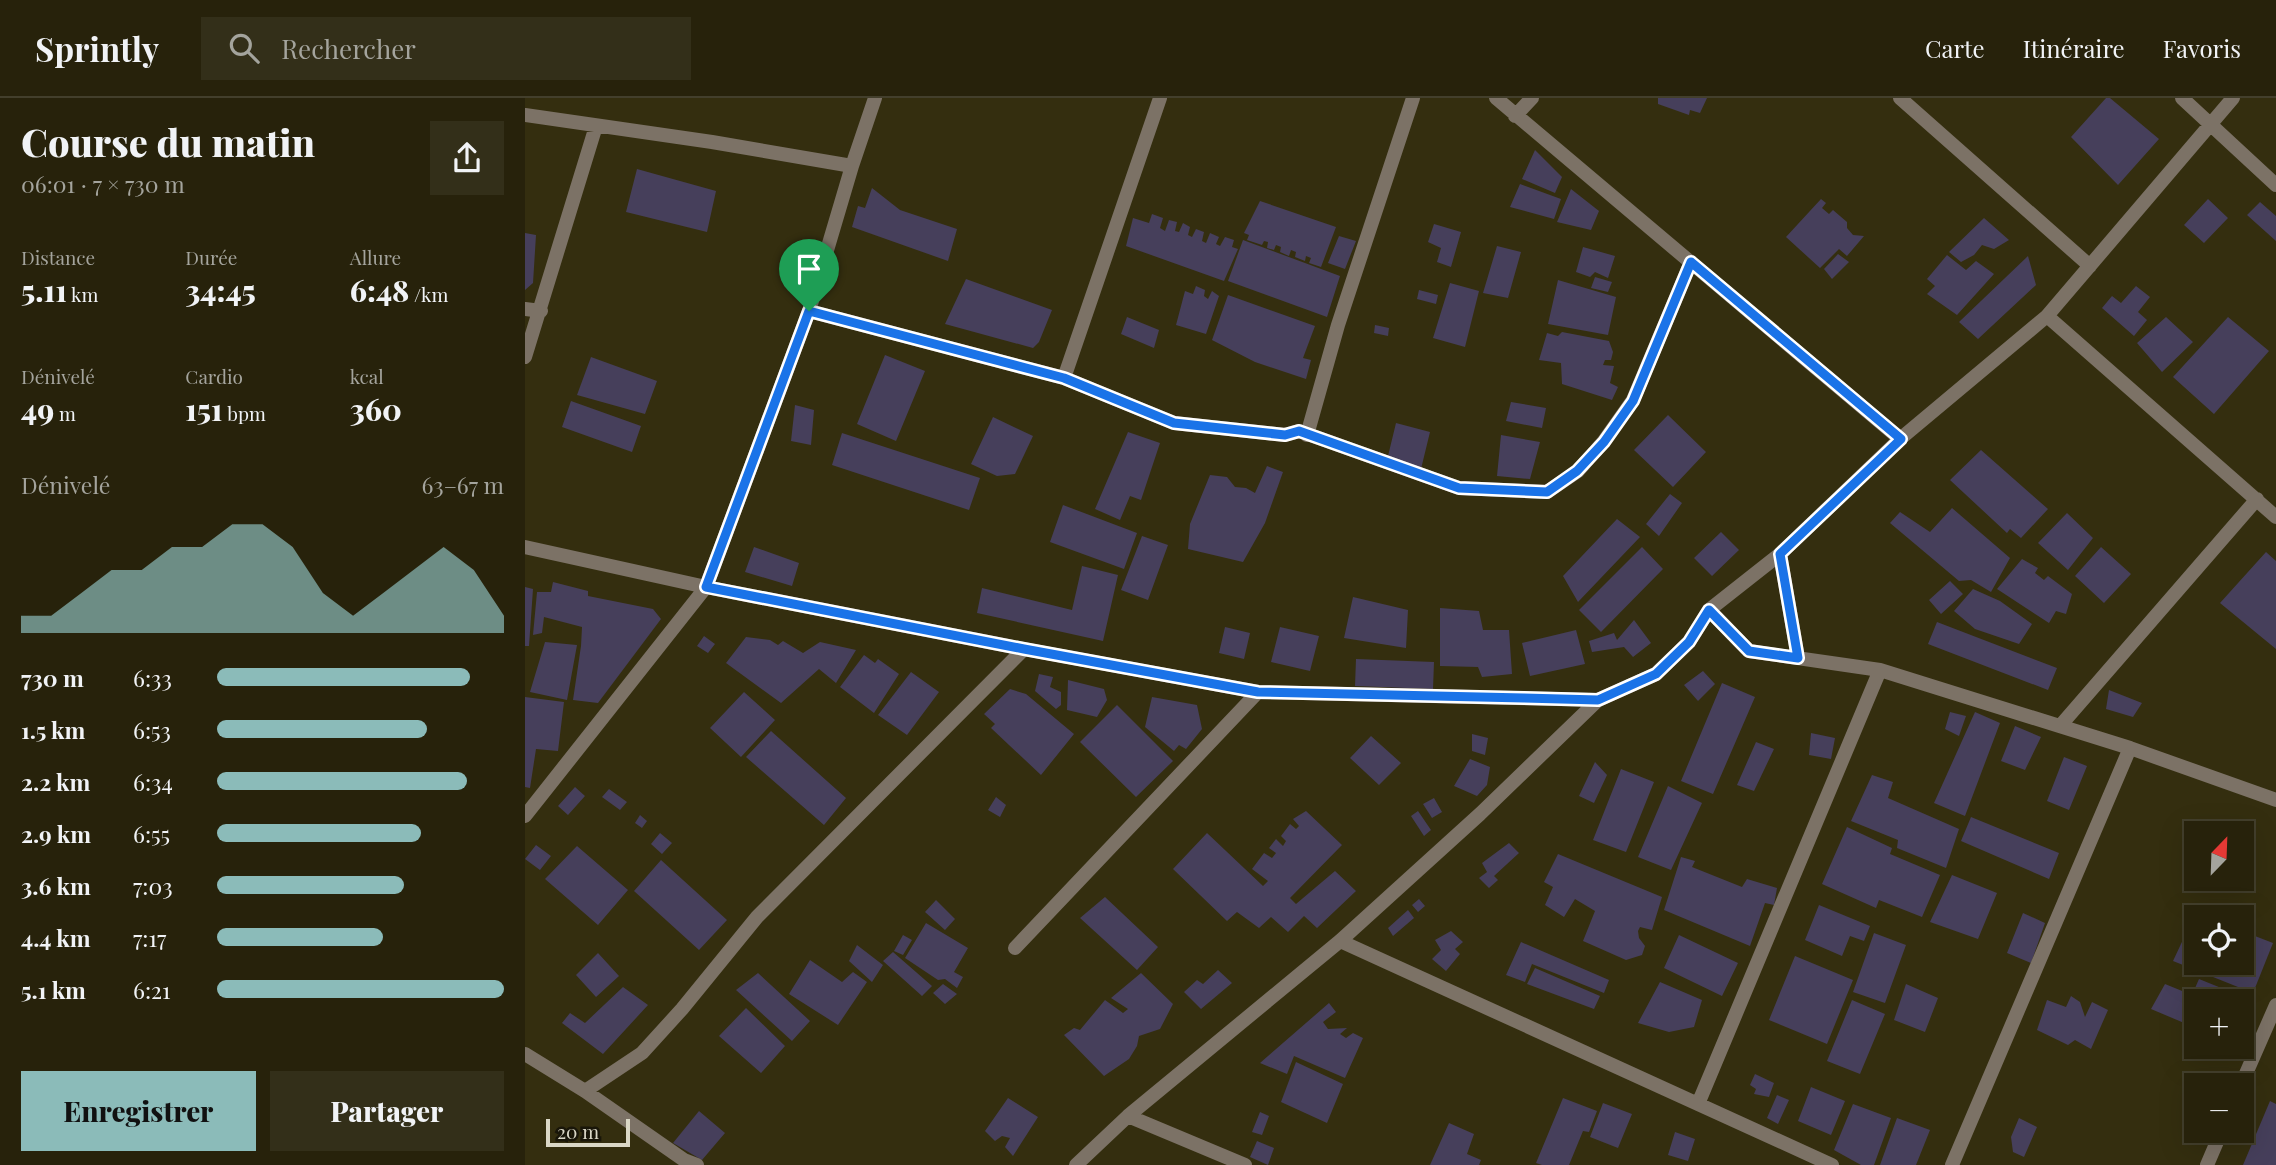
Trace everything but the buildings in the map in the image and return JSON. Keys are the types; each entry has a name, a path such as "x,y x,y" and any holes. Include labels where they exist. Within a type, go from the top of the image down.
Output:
{"street":[{"path":"525,816 706,587 809,311 875,98"},
{"path":"1064,378 1160,98"},
{"path":"1307,435 1338,325 1413,98"},
{"path":"1496,98 1901,439"},
{"path":"1515,116 1532,98"},
{"path":"1900,98 2091,266"},
{"path":"2182,98 2276,185"},
{"path":"1076,1165 1128,1116 1340,941 1480,814 1598,700 1656,674 1689,642 1709,610 1780,554 1901,439 2047,316 2233,98"},
{"path":"525,115 712,142 852,166"},
{"path":"525,357 596,126"},
{"path":"809,311 1064,378 1174,423 1285,435 1299,431 1459,488 1547,492 1577,471 1604,442 1633,401 1691,262"},
{"path":"525,309 541,311"},
{"path":"2047,316 2276,517"},
{"path":"2060,726 2257,499"},
{"path":"525,547 706,587 1258,692 1598,700"},
{"path":"1780,554 1798,658"},
{"path":"1709,610 1749,651 1880,670 2130,748 2276,800"},
{"path":"585,1091 642,1053 682,1009 757,917 1024,649"},
{"path":"1698,1104 1880,670"},
{"path":"1015,948 1258,692"},
{"path":"1952,1165 2130,748"},
{"path":"1340,941 1832,1165"},
{"path":"2246,1073 2276,1005"},
{"path":"525,1054 585,1091 684,1160 697,1165"},
{"path":"1128,1116 1245,1165"},
{"path":"2207,1165 2216,1143"}],"route":[{"path":"1691,262 1901,439 1780,554 1798,658 1749,651 1709,610 1689,642 1656,674 1598,700 1258,692 706,587 809,311 1064,378 1174,423 1285,435 1299,431 1459,488 1547,492 1577,471 1604,442 1633,401 1691,262"}]}
